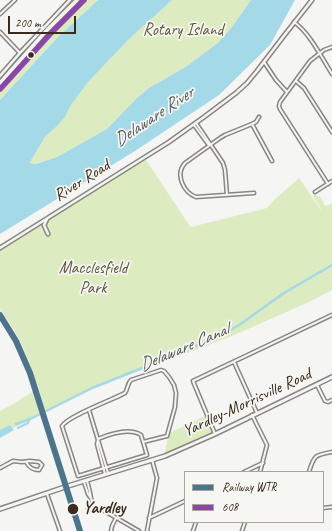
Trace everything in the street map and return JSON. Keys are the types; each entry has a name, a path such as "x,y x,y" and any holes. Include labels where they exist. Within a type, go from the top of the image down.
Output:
{"highway":[{"path":"0,83 47,30 77,0"},
{"path":"0,88 84,0"}],"main road":[{"name":"River Road","path":"0,248 169,142 242,88 251,79 312,0"},
{"path":"0,76 68,1"},
{"path":"41,222 48,234 44,224 47,219"},
{"name":"Yardley-Morrisville Road","path":"0,509 173,453 332,377"}],"street":[{"path":"0,14 15,0"},
{"path":"294,22 301,26 307,34 332,74"},
{"path":"0,32 20,53"},
{"path":"328,184 279,106 280,102 310,61 324,50 332,47"},
{"path":"264,62 276,80 287,92"},
{"path":"296,81 304,88 332,132"},
{"path":"254,192 196,197 189,192 181,180 180,173 184,165 225,135 256,122 259,117"},
{"path":"195,124 208,144 211,145 224,166 227,195"},
{"path":"252,124 272,161"},
{"path":"315,192 332,181"},
{"path":"215,434 193,382 332,315"},
{"path":"234,362 257,413"},
{"path":"98,438 124,432 139,433 147,455 78,476 62,426 70,418 125,393 131,380 163,370 174,385 176,393 175,407 167,436 143,442"},
{"path":"317,385 325,401 328,402 332,400"},
{"path":"88,410 98,438 107,475"},
{"path":"252,415 267,445 260,471"},
{"path":"309,471 315,457 332,452"},
{"path":"147,531 157,478 152,460"},
{"path":"0,468 13,461 39,462 42,465 40,469 36,470 28,466 26,462"},
{"path":"246,471 263,463"},
{"path":"86,481 88,494 93,508"},
{"path":"47,494 60,531"},
{"path":"149,518 184,501"},
{"path":"88,509 101,509 139,531"},
{"path":"111,531 116,518"}],"shaded area":[{"path":"0,308 15,331 31,366 44,405 39,412 18,351 0,319"}],"green space":[{"path":"88,0 98,0 58,37 0,100 0,93 55,32"},
{"name":"Rotary Island","path":"172,0 251,0 232,27 219,42 187,66 149,88 137,98 107,129 57,157 32,164 30,162 45,137 65,117 71,105 88,82 128,40"},
{"name":"Macclesfield Park","path":"146,160 191,227 267,208 299,178 321,210 313,196 314,195 321,198 324,205 327,206 332,203 332,290 309,302 232,336 97,387 14,428 0,437 0,411 38,388 24,349 15,331 0,308 0,249 120,174"},
{"path":"207,415 215,434 164,456 169,433"}],"water":[{"name":"Delaware River","path":"98,0 172,0 128,40 88,82 71,105 65,117 45,137 30,162 32,164 57,157 107,129 137,98 149,88 187,66 219,42 232,27 251,0 295,0 270,45 219,95 135,151 0,234 0,100 58,37"},
{"path":"10,425 14,430 0,438 0,430"}],"waterway":[{"name":"Delaware Canal","path":"16,424 30,419 92,388 187,350 227,332 284,293 332,265"},
{"name":"Delaware Canal","path":"18,428 28,423 29,419"}],"railway":[{"path":"0,313 17,341 31,373 81,531"}],"rail line":[{"name":"WTR","path":"0,315 16,341 30,373 80,531"}],"transit line":[{"name":"608","path":"0,89 49,35 84,0"}],"place":[{"name":"Yardley","path":"73,509"}]}
